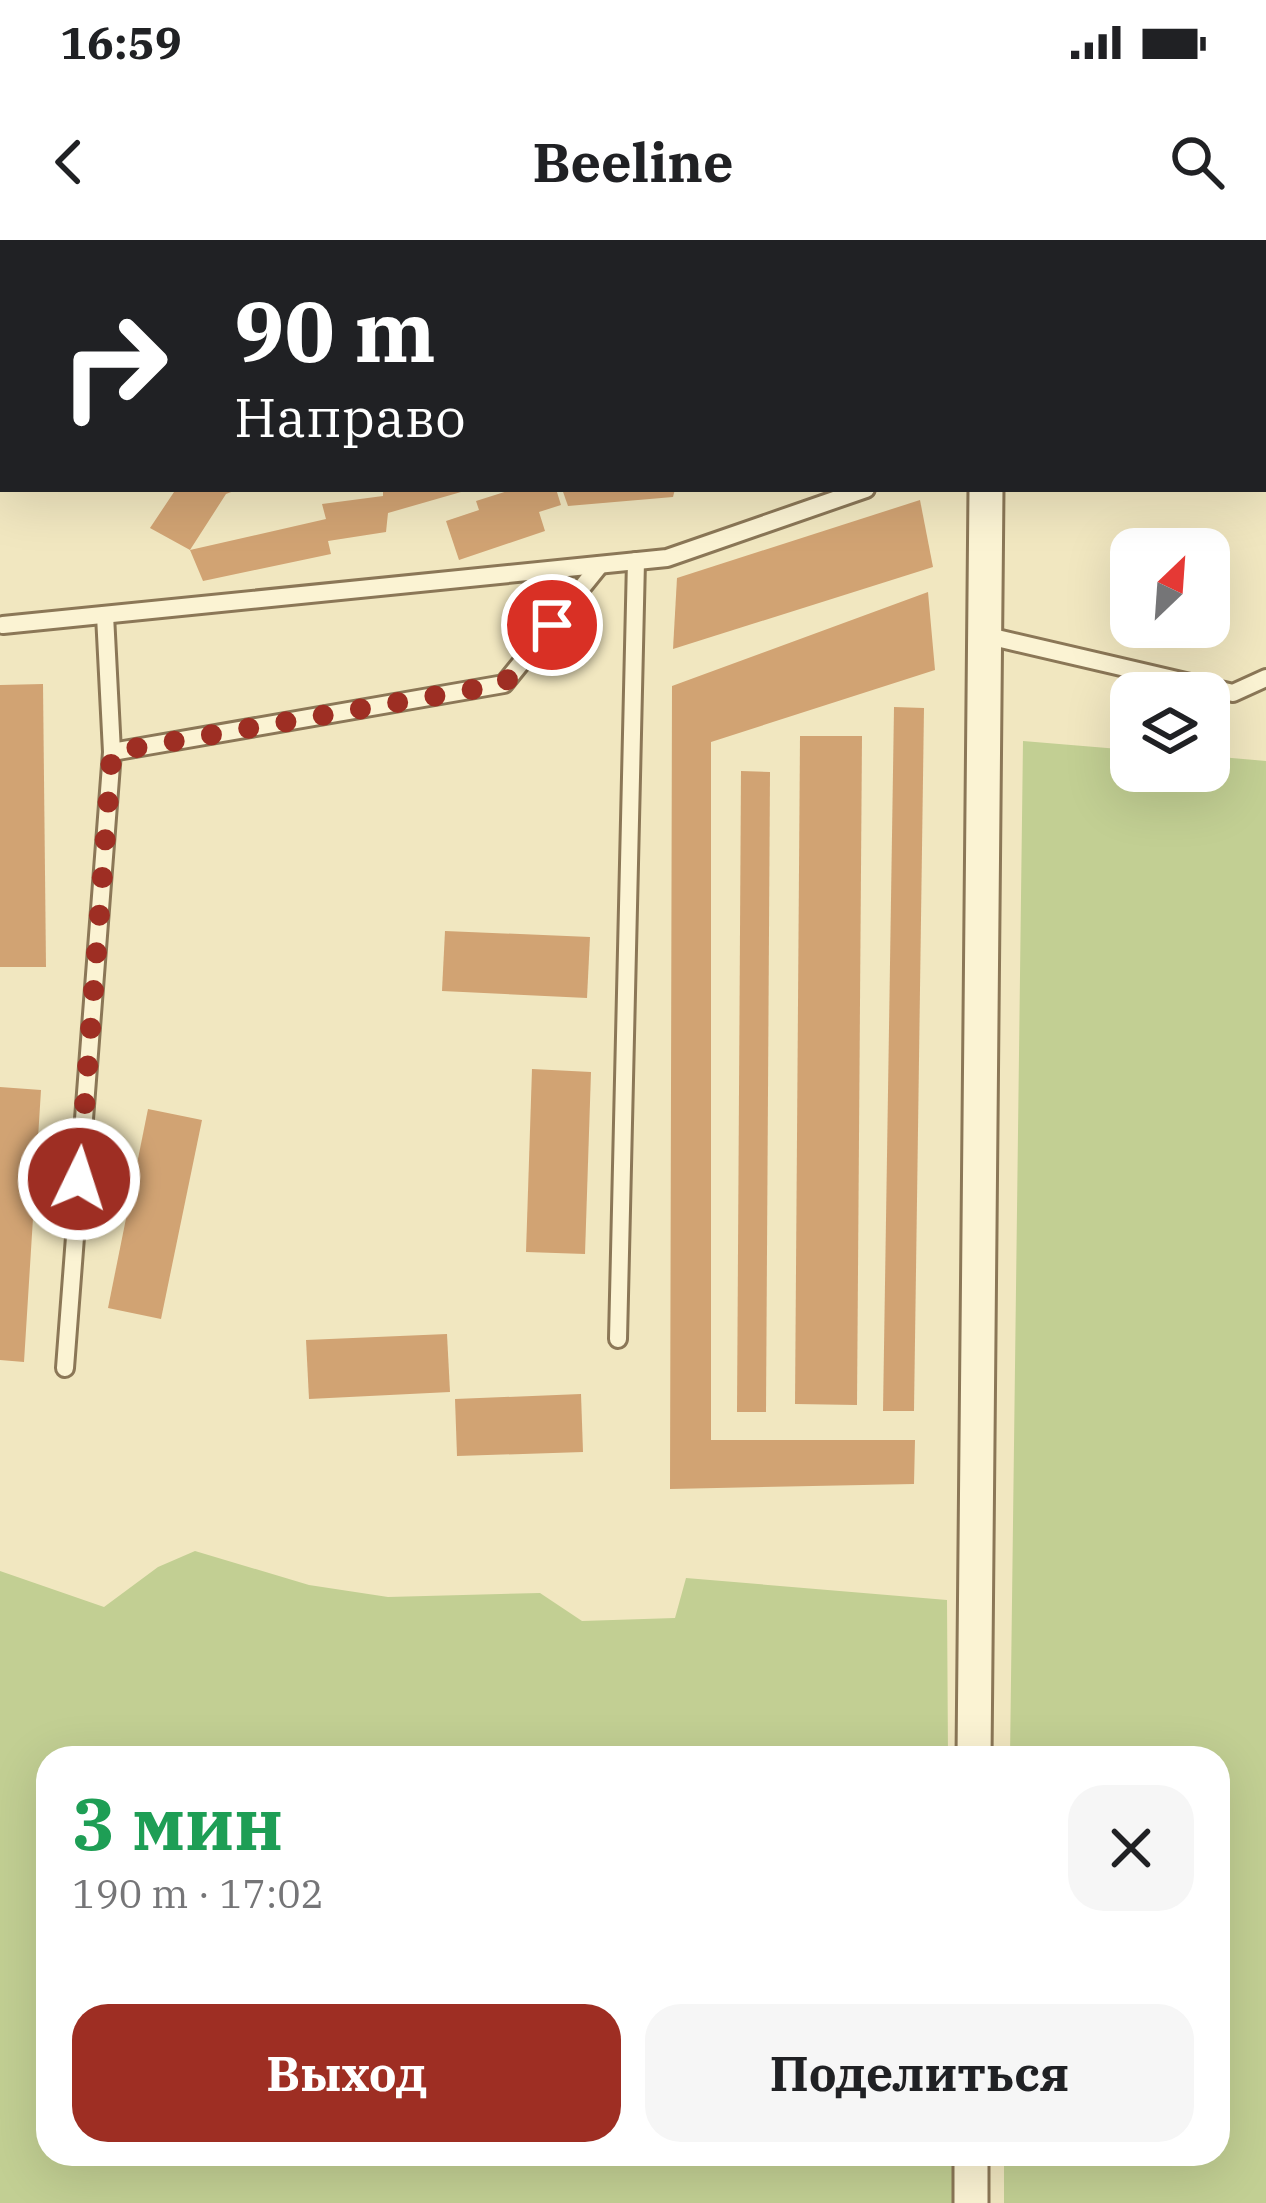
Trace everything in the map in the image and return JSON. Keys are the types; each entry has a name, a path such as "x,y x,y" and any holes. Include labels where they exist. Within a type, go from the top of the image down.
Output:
{"street":[{"path":"974,1746 986,492"},
{"path":"970,2203 971,2166"}],"lane":[{"path":"3,625 667,558 857,492"},
{"path":"618,1339 636,561"},
{"path":"112,752 504,684 600,565"},
{"path":"64,1368 112,752 105,615"},
{"path":"984,635 1233,693 1266,678"}],"green space":[{"path":"1023,741 1110,748 1110,792 1230,792 1230,758 1266,761 1266,2203 1004,2203 1004,2166 1230,2166 1230,1746 1010,1746"},
{"path":"195,1551 309,1585 388,1597 540,1593 582,1621 675,1618 686,1578 947,1600 948,1746 36,1746 36,2166 952,2166 952,2203 0,2203 0,1571 104,1607 158,1567"}],"building":[{"path":"174,492 231,492 190,550 150,528"},
{"path":"383,492 461,492 388,513 386,532 328,541 331,554 203,581 190,550 326,519 322,504 383,496"},
{"path":"504,492 557,492 561,505 539,512 545,531 459,560 446,521 479,510 476,501"},
{"path":"563,492 674,492 673,497 568,506"},
{"path":"920,500 933,567 673,649 677,578"},
{"path":"928,592 935,670 711,742 711,1440 915,1440 914,1484 670,1489 672,686"},
{"path":"43,684 46,967 0,967 0,685"},
{"path":"894,707 924,708 914,1411 883,1411"},
{"path":"800,736 862,736 857,1405 795,1404"},
{"path":"741,771 770,772 766,1412 737,1412"},
{"path":"445,931 590,937 587,998 442,991"},
{"path":"532,1069 591,1072 585,1254 526,1252"},
{"path":"0,1087 41,1090 24,1362 0,1360"},
{"path":"148,1109 202,1120 161,1319 108,1308"},
{"path":"447,1334 450,1392 309,1399 306,1340"},
{"path":"581,1394 583,1452 457,1456 455,1399"}],"route":[{"path":"79,1179 112,752 504,684 552,625"}]}
